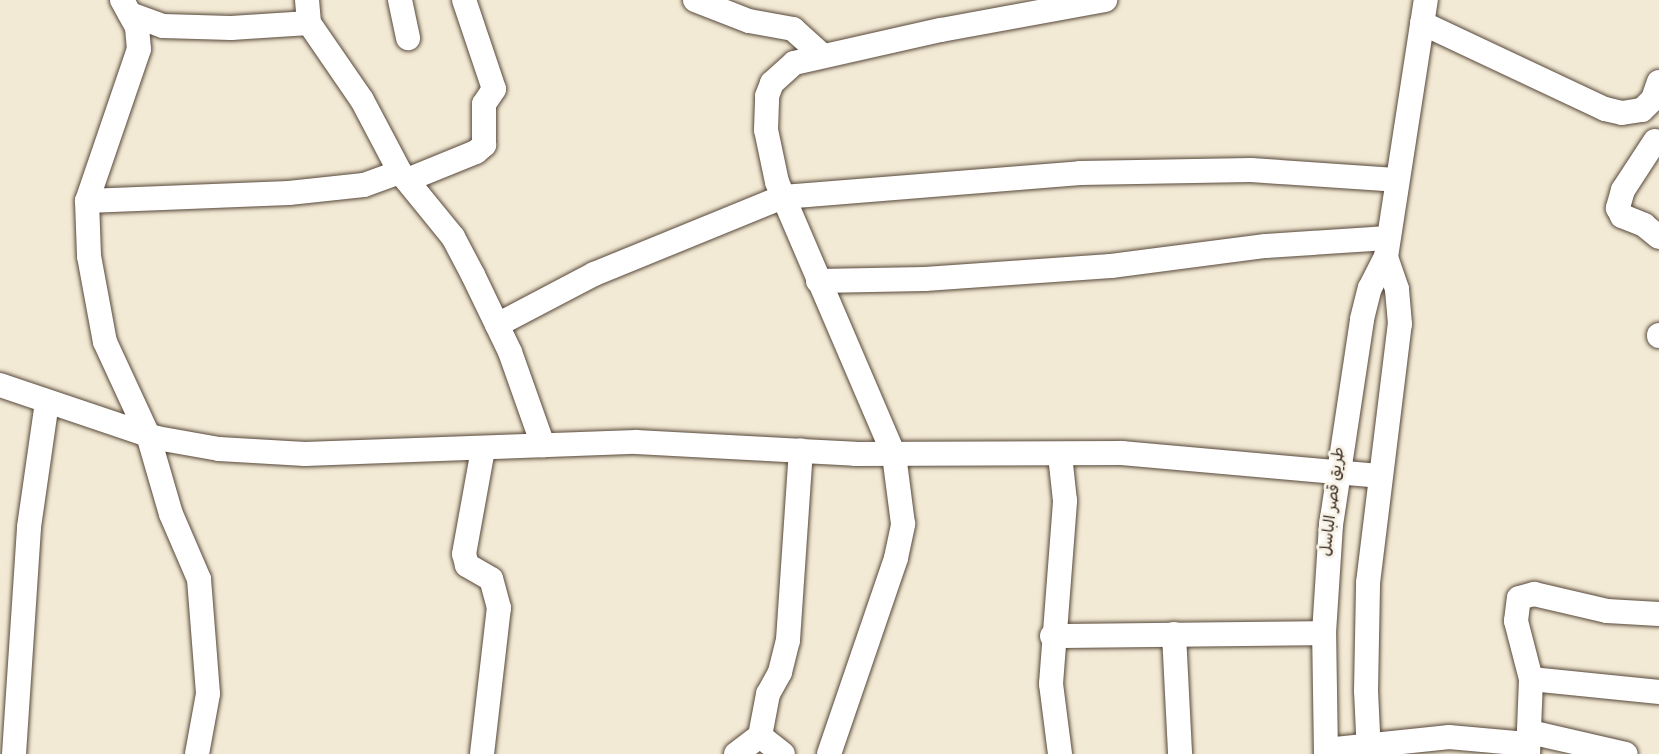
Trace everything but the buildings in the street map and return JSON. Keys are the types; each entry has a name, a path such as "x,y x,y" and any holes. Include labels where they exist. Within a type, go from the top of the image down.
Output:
{"street":[{"path":"400,0 408,38"},
{"path":"87,201 289,193 364,185 404,176 476,152 484,145 484,104 494,86 464,0"},
{"path":"695,0 749,21 793,29 822,55"},
{"path":"829,754 902,541 894,455 783,197 766,130 768,96 772,83 794,63 822,55 1105,0"},
{"path":"126,7 163,26 231,28 308,11 362,100 404,176 453,237 497,325 543,445"},
{"path":"126,7 137,27 135,64 87,201 95,304 122,384 148,435 171,514 200,579 204,606 208,694 197,754"},
{"path":"1424,12 1605,109 1630,113 1648,105"},
{"name":"طريق قصر الباسل","path":"1326,752 1324,633 1339,471 1365,303 1387,248 1424,12"},
{"path":"1659,82 1648,105 1657,142 1623,190 1618,208 1622,216 1644,225 1659,237"},
{"path":"497,325 604,270 783,197 1080,173 1251,170 1396,180"},
{"path":"818,281 926,279 1112,266 1266,246 1387,248"},
{"name":"طريق قصر الباسل","path":"1369,750 1366,637 1378,476 1400,324 1397,289 1387,248"},
{"path":"0,385 148,435 219,449 305,454 636,442 894,455 1122,453 1378,476"},
{"path":"14,754 29,527 47,402"},
{"path":"482,754 499,608 491,579 467,565 464,554 483,449"},
{"path":"736,754 760,736 768,694 780,672 788,640 801,450"},
{"path":"1060,455 1065,501 1052,636 1050,684 1060,754"},
{"path":"1528,743 1531,679 1516,621 1517,602 1523,594 1607,611 1659,614"},
{"path":"1052,636 1324,633"},
{"path":"1174,634 1180,754"},
{"path":"1531,679 1659,692"},
{"path":"760,736 783,754"},
{"path":"1326,752 1369,750 1449,737 1626,754"}]}
